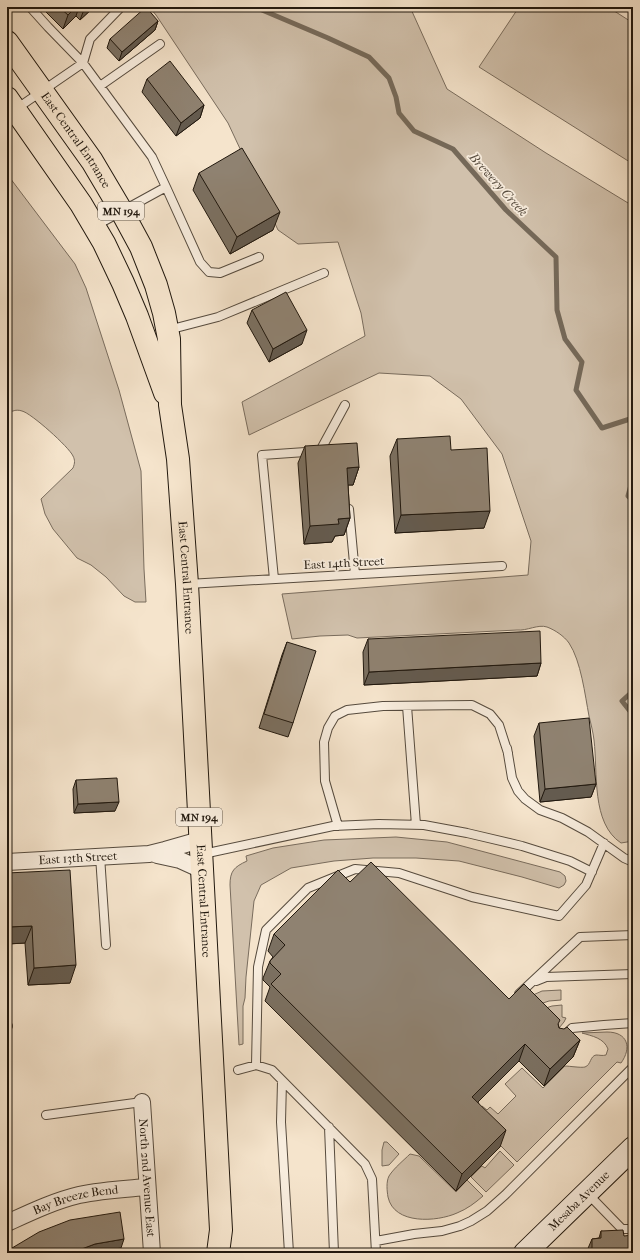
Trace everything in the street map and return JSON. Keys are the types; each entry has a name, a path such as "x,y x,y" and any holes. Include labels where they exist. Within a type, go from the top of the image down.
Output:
{"highway":[{"name":"East Central Entrance","path":"7,42 92,161 121,210 140,247 156,285 164,313 169,339 170,405 178,459 187,584 221,1230 218,1253"},
{"name":"East Central Entrance","path":"11,104 81,204 104,243 123,283 170,405"},
{"name":"East Central Entrance","path":"221,1230 232,1253"}],"main road":[{"name":"Mesaba Avenue","path":"525,1253 633,1148"}],"street":[{"name":"East 13th Street","path":"149,854 165,850 201,854"},
{"name":"East 13th Street","path":"7,862 100,856 149,854 172,857 201,854"},
{"name":"North 2nd Avenue East","path":"142,1102 152,1253"},
{"name":"Bay Breeze Bend","path":"7,1223 40,1208 79,1195 147,1187"}],"lane":[{"path":"30,7 83,63 152,158 200,262 209,272 220,273 259,257"},
{"path":"11,104 42,91 83,63 90,39 121,7"},
{"path":"100,86 160,44"},
{"path":"94,226 121,210 166,187"},
{"path":"167,330 218,317 324,273"},
{"path":"274,578 262,455 320,450 345,405"},
{"path":"348,503 355,574"},
{"name":"East 14th Street","path":"187,584 502,566"},
{"path":"338,826 325,781 324,742 328,728 335,716 346,710 383,706 472,705 490,714 499,724 508,751 512,778 518,791 525,799 540,810 562,818 588,832 624,858 633,862"},
{"path":"406,706 416,825"},
{"path":"201,854 310,830 338,826 379,824 416,825 467,832 522,846 570,861 592,872"},
{"path":"256,1065 258,967 266,930 308,888 355,869 398,873 472,897 559,916 586,885 604,843"},
{"path":"100,856 106,945"},
{"path":"519,994 580,937 633,935"},
{"path":"533,982 546,977 633,974"},
{"path":"558,1041 572,1028 633,1023"},
{"path":"238,1070 256,1065 272,1070 365,1164 372,1179 376,1253"},
{"path":"376,1241 414,1234 442,1231 471,1221 487,1211 505,1195 633,1067"},
{"path":"282,1081 281,1122 289,1253"},
{"path":"46,1115 142,1102"},
{"path":"329,1127 334,1253"},
{"path":"587,1193 622,1229 633,1229"}],"shaded area":[{"path":"149,7 410,7 447,89 546,153 633,206 633,841 621,843 611,834 600,810 596,782 594,737 580,668 569,643 565,638 556,632 547,627 540,626 521,630 357,638 348,635 320,636 292,639 282,594 528,575 531,541 502,454 461,399 430,376 379,373 249,435 242,402 365,336 361,313 338,242 298,244 278,230 228,123 156,15"},
{"path":"519,7 608,7 633,23 633,164 479,67"},
{"path":"7,174 75,264 86,288 119,390 141,471 146,602 135,602 124,596 106,577 91,565 77,558 53,529 45,514 41,499 73,468 74,457 57,438 27,413 16,410 7,414"},
{"path":"396,837 447,842 560,872 565,876 566,881 564,885 559,888 459,861 416,858 373,858 334,861 291,868 261,885 254,901 243,1006 243,1044 239,1045 230,885 231,876 234,870 239,865 247,861 246,856 273,848 324,840"},
{"path":"561,990 561,1000 543,1003 533,995 542,991"},
{"path":"562,1005 562,1017 566,1018 559,1028 546,1008"},
{"path":"607,1032 620,1035 626,1042 626,1052 621,1063 617,1062 517,1162 472,1117 482,1106 487,1110 490,1107 498,1114 516,1096 505,1084 522,1068 543,1088 565,1066 585,1067 594,1056 606,1055 608,1049 604,1042 582,1033"},
{"path":"384,1142 387,1142 399,1154 389,1165 382,1166 382,1150"},
{"path":"500,1151 514,1165 486,1192 471,1177 482,1166 485,1168"},
{"path":"410,1154 419,1156 456,1192 467,1180 483,1196 471,1206 461,1211 439,1218 417,1219 398,1213 392,1206 388,1197 387,1181 394,1170"}],"building":[{"path":"59,7 76,7 68,15"},
{"path":"146,7 158,21 122,52 110,39"},
{"path":"170,61 204,105 181,123 147,79"},
{"path":"242,148 280,212 237,237 199,173"},
{"path":"286,292 307,330 273,349 252,310"},
{"path":"450,436 451,450 487,448 490,511 401,515 397,439"},
{"path":"357,443 359,467 347,468 350,518 338,519 339,524 310,526 305,446"},
{"path":"540,631 541,663 369,672 368,639"},
{"path":"287,642 316,651 293,723 264,714"},
{"path":"589,718 596,784 545,789 539,723"},
{"path":"117,778 119,802 78,804 76,780"},
{"path":"371,862 509,999 524,984 560,1020 558,1024 559,1028 564,1029 567,1027 580,1040 550,1069 525,1044 472,1097 506,1130 462,1174 271,984 281,974 270,963 270,961 285,945 274,934 338,870 350,882"},
{"path":"70,870 76,965 34,968 32,926 7,927 7,873"},
{"path":"120,1212 124,1239 95,1244 71,1253 7,1253 7,1251 39,1232 70,1220"},
{"path":"623,1230 624,1236 633,1235 633,1253 592,1253 592,1239 601,1238 601,1231"}],"waterway":[{"name":"Brewery Creek","path":"255,7 369,57 389,78 396,97 399,113 414,131 453,149 506,210 556,257 557,310 565,339 582,362 576,390 602,428 630,419 633,423"},
{"name":"Brewery Creek","path":"633,478 628,496 633,501"},
{"name":"Brewery Creek","path":"633,691 622,701 633,715"}]}
